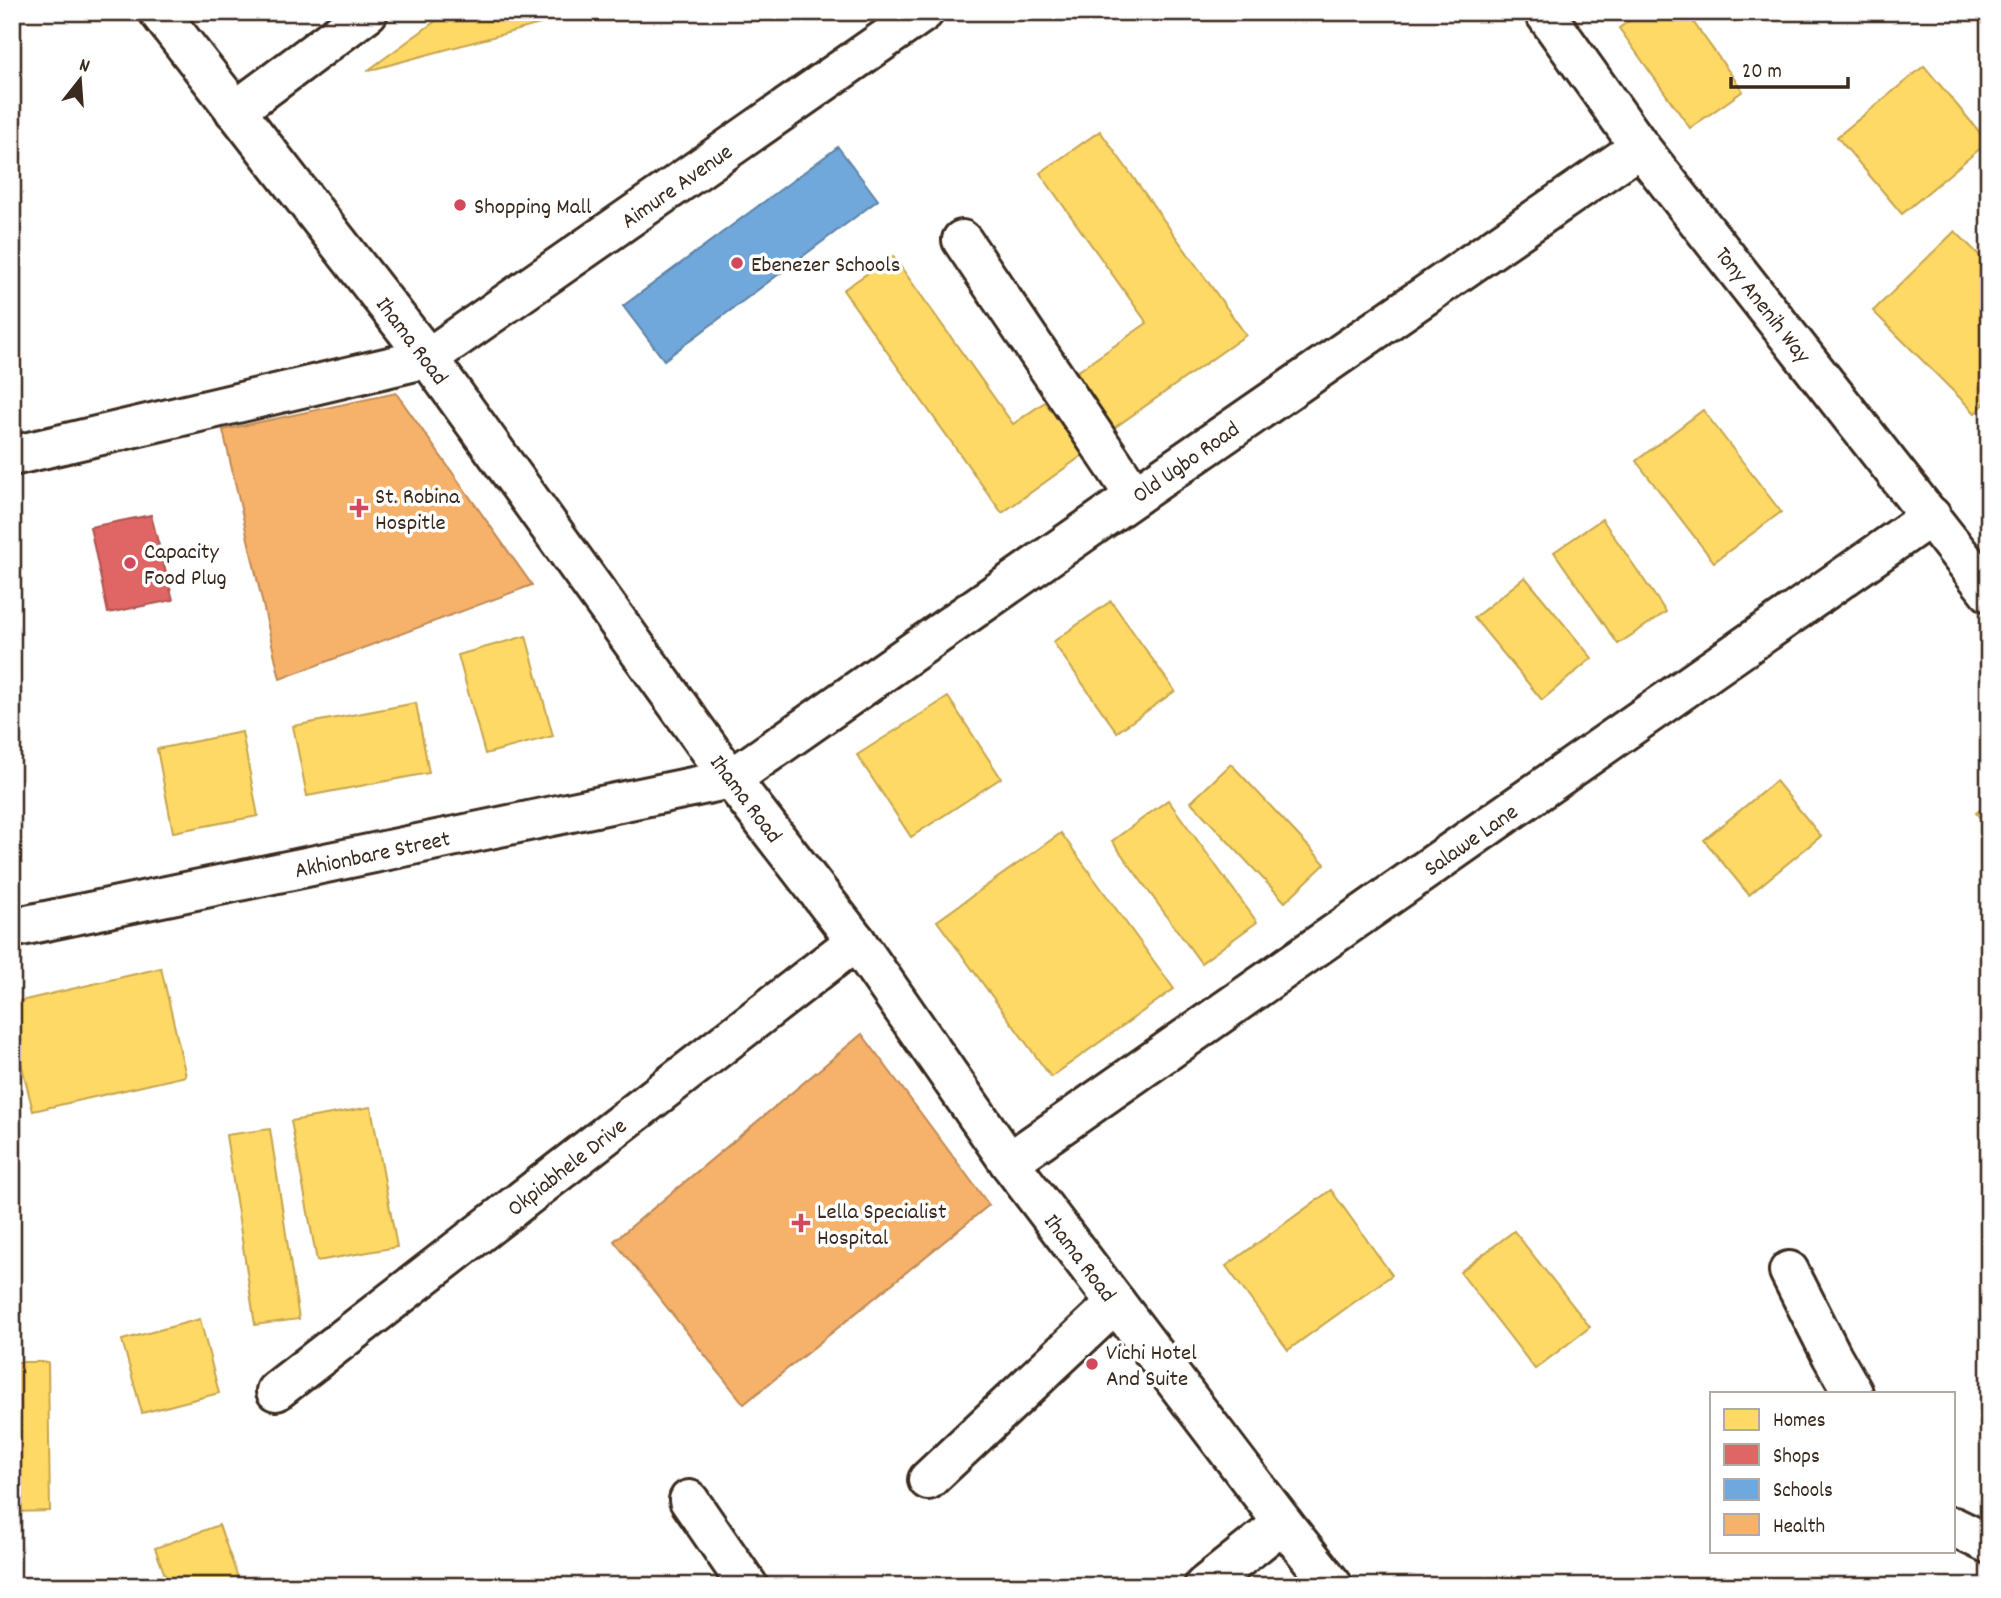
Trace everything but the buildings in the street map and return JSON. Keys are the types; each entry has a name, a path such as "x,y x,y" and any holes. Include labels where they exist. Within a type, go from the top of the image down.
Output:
{"street":[{"name":"Ihama Road","path":"159,12 428,358 731,779 856,941 1009,1162 1333,1586"},
{"path":"235,111 368,12"},
{"name":"Aimure Avenue","path":"428,358 924,12"},
{"name":"Tony Anenih Way","path":"1544,12 1640,147 1989,592"},
{"name":"Old Ugbo Road","path":"731,779 1640,147"},
{"path":"961,240 1135,496"},
{"path":"12,456 428,358"},
{"name":"Salawe Lane","path":"1009,1162 1931,516"},
{"name":"Akhionbare Street","path":"12,928 731,779"},
{"name":"Okpiabhele Drive","path":"276,1391 856,941"},
{"path":"1789,1271 1852,1392"},
{"path":"928,1480 1116,1303"},
{"path":"689,1500 748,1586"},
{"path":"1204,1586 1283,1523"},
{"path":"1955,1527 1989,1544"}],"place":[{"name":"Shopping Mall","path":"460,205"},
{"name":"Ebenezer Schools","path":"737,263"},
{"name":"St. Robina Hospitle","path":"359,508"},
{"name":"Capacity Food Plug","path":"130,563"},
{"name":"Lella Specialist Hospital","path":"801,1223"},
{"name":"Vichi Hotel And Suite","path":"1092,1364"}]}
